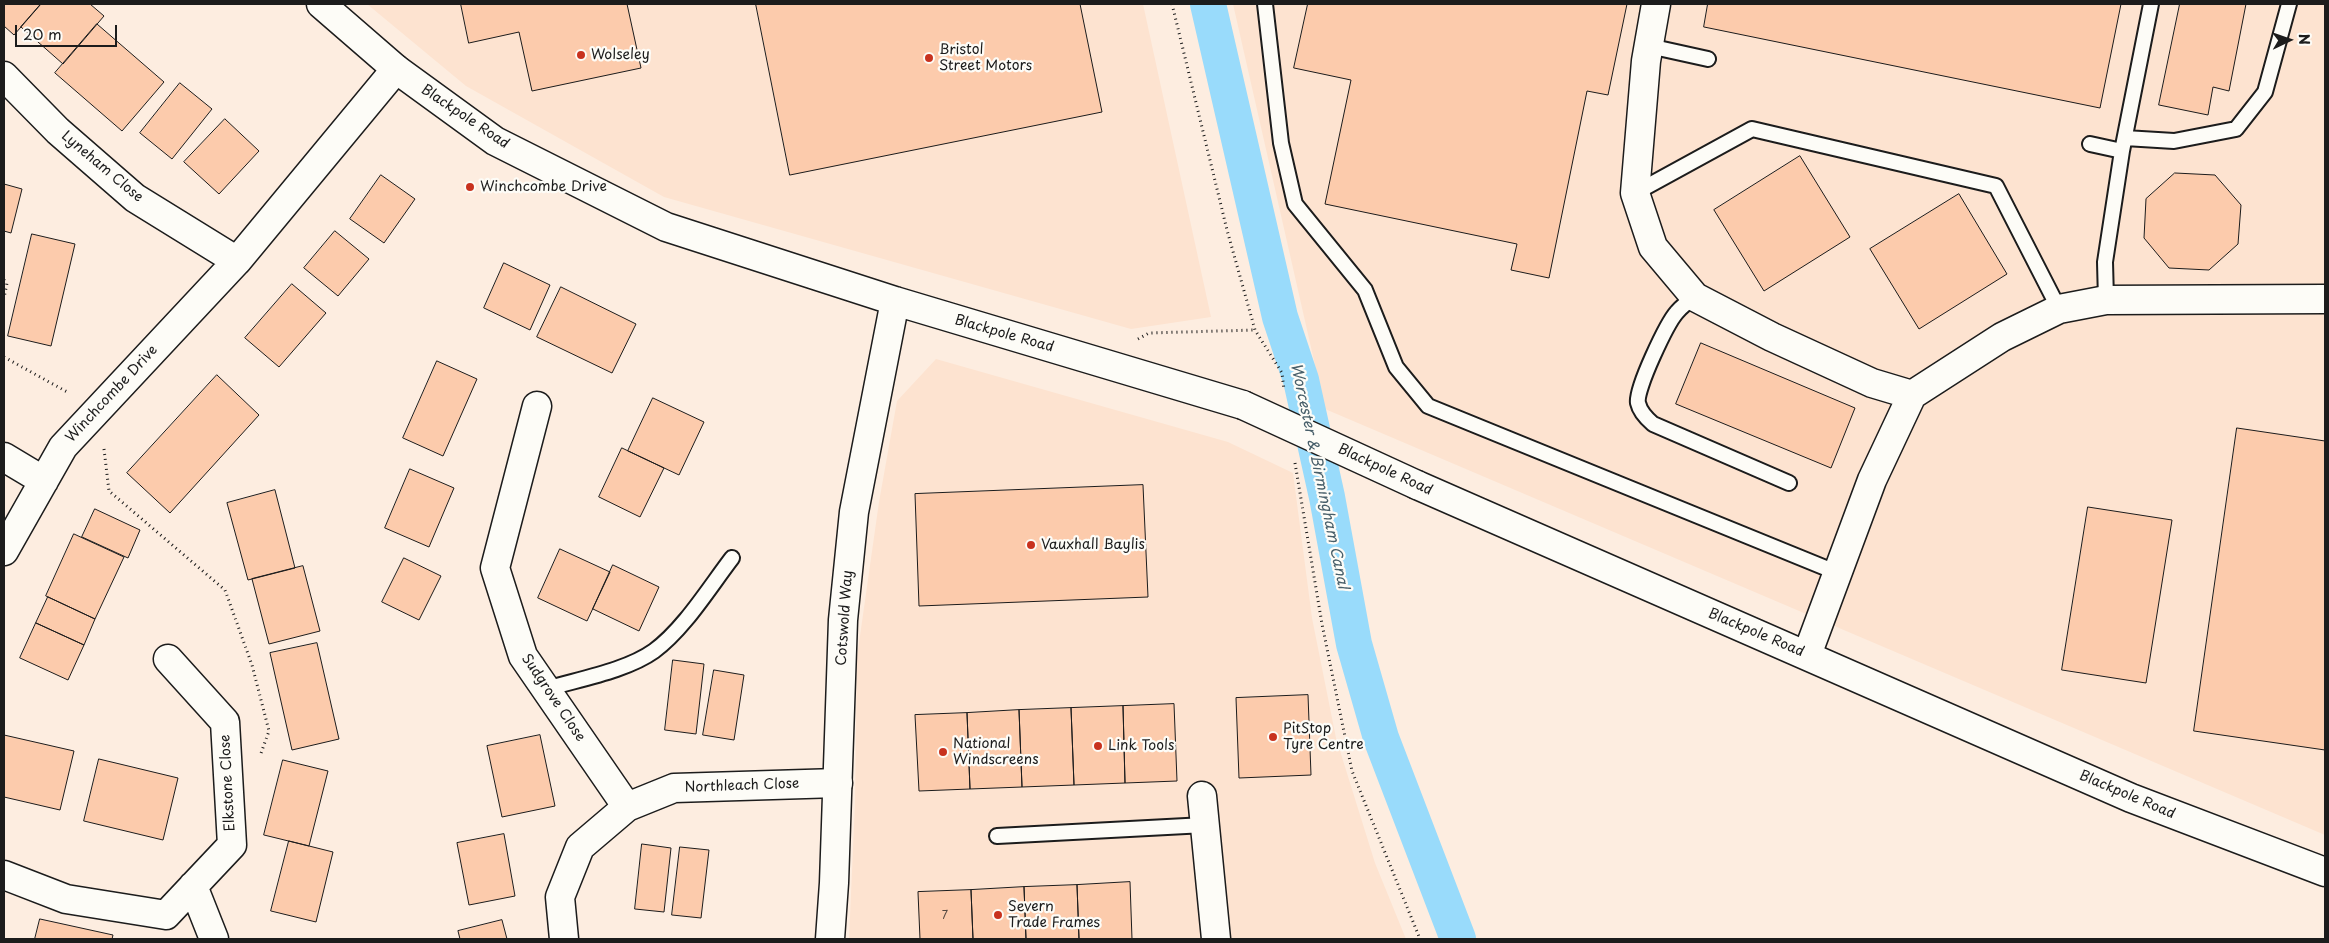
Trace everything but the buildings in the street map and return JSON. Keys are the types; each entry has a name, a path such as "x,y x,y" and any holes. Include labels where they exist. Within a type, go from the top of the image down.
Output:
{"street":[{"name":"Blackpole Road","path":"321,4 396,68 495,141 666,227 895,301 1243,404 1417,485 2131,798 2325,872"},
{"path":"1656,4 1649,46 1634,193 1653,246 1695,297 1772,337 1872,383 1912,395"},
{"name":"Winchcombe Drive","path":"4,551 63,447 237,261 396,68"},
{"name":"Lyneham Close","path":"4,76 58,131 136,198 237,261"},
{"path":"1807,655 1872,480 1912,395 2002,337 2059,309 2106,300 2325,298"},
{"name":"Cotswold Way","path":"830,939 838,783 843,620 854,512 895,301"},
{"name":"Sudgrove Close","path":"537,406 495,568 523,656 627,807"},
{"path":"4,457 44,481"},
{"name":"Elkstone Close","path":"4,875 66,899 166,915 232,845 225,722 168,660"},
{"name":"Northleach Close","path":"564,939 560,897 580,848 627,807 674,788 838,783"},
{"path":"1202,796 1216,939"},
{"path":"193,886 214,939"}],"lane":[{"path":"1265,4 1280,143 1295,204 1365,290 1396,367 1428,406 1838,573"},
{"path":"2106,300 2105,262 2123,144 2152,4"},
{"path":"2090,144 2174,141 2236,129 2265,92 2289,4"},
{"path":"1649,46 1708,59"},
{"path":"1634,193 1752,129 1996,186 2059,309"},
{"path":"1695,297 1677,312 1646,372 1637,394 1642,414 1653,424 1789,483"},
{"path":"546,689 627,664 654,651 678,628 732,558"},
{"path":"998,836 1205,825"}],"path":[{"path":"1172,4 1227,230 1255,330 1282,373"},
{"path":"4,280 7,283 4,298"},
{"path":"1098,361 1149,333 1255,330"},
{"path":"4,358 98,409 109,491 225,590 252,665 269,731 252,782 229,790"},
{"path":"1298,486 1322,624 1352,771 1420,939"}],"shaded area":[{"path":"367,4 1143,4 1211,317 1131,329 664,197 466,86"},
{"path":"1233,4 2325,4 2325,835 1325,409"},
{"path":"936,359 1228,442 1293,473 1312,618 1336,738 1375,863 1406,939 849,939 855,803 857,657 879,502 897,401"}],"waterway":[{"name":"Worcester & Birmingham Canal","path":"1208,4 1280,317 1301,380 1327,497 1354,644 1381,738 1458,939"}],"place":[{"name":"Wolseley","path":"581,55"},
{"name":"Bristol Street Motors","path":"929,58"},
{"name":"Winchcombe Drive","path":"470,187"},
{"name":"Vauxhall Baylis","path":"1031,545"},
{"name":"PitStop Tyre Centre","path":"1273,737"},
{"name":"Link Tools","path":"1098,746"},
{"name":"National Windscreens","path":"943,752"},
{"name":"Severn Trade Frames","path":"998,915"}]}
